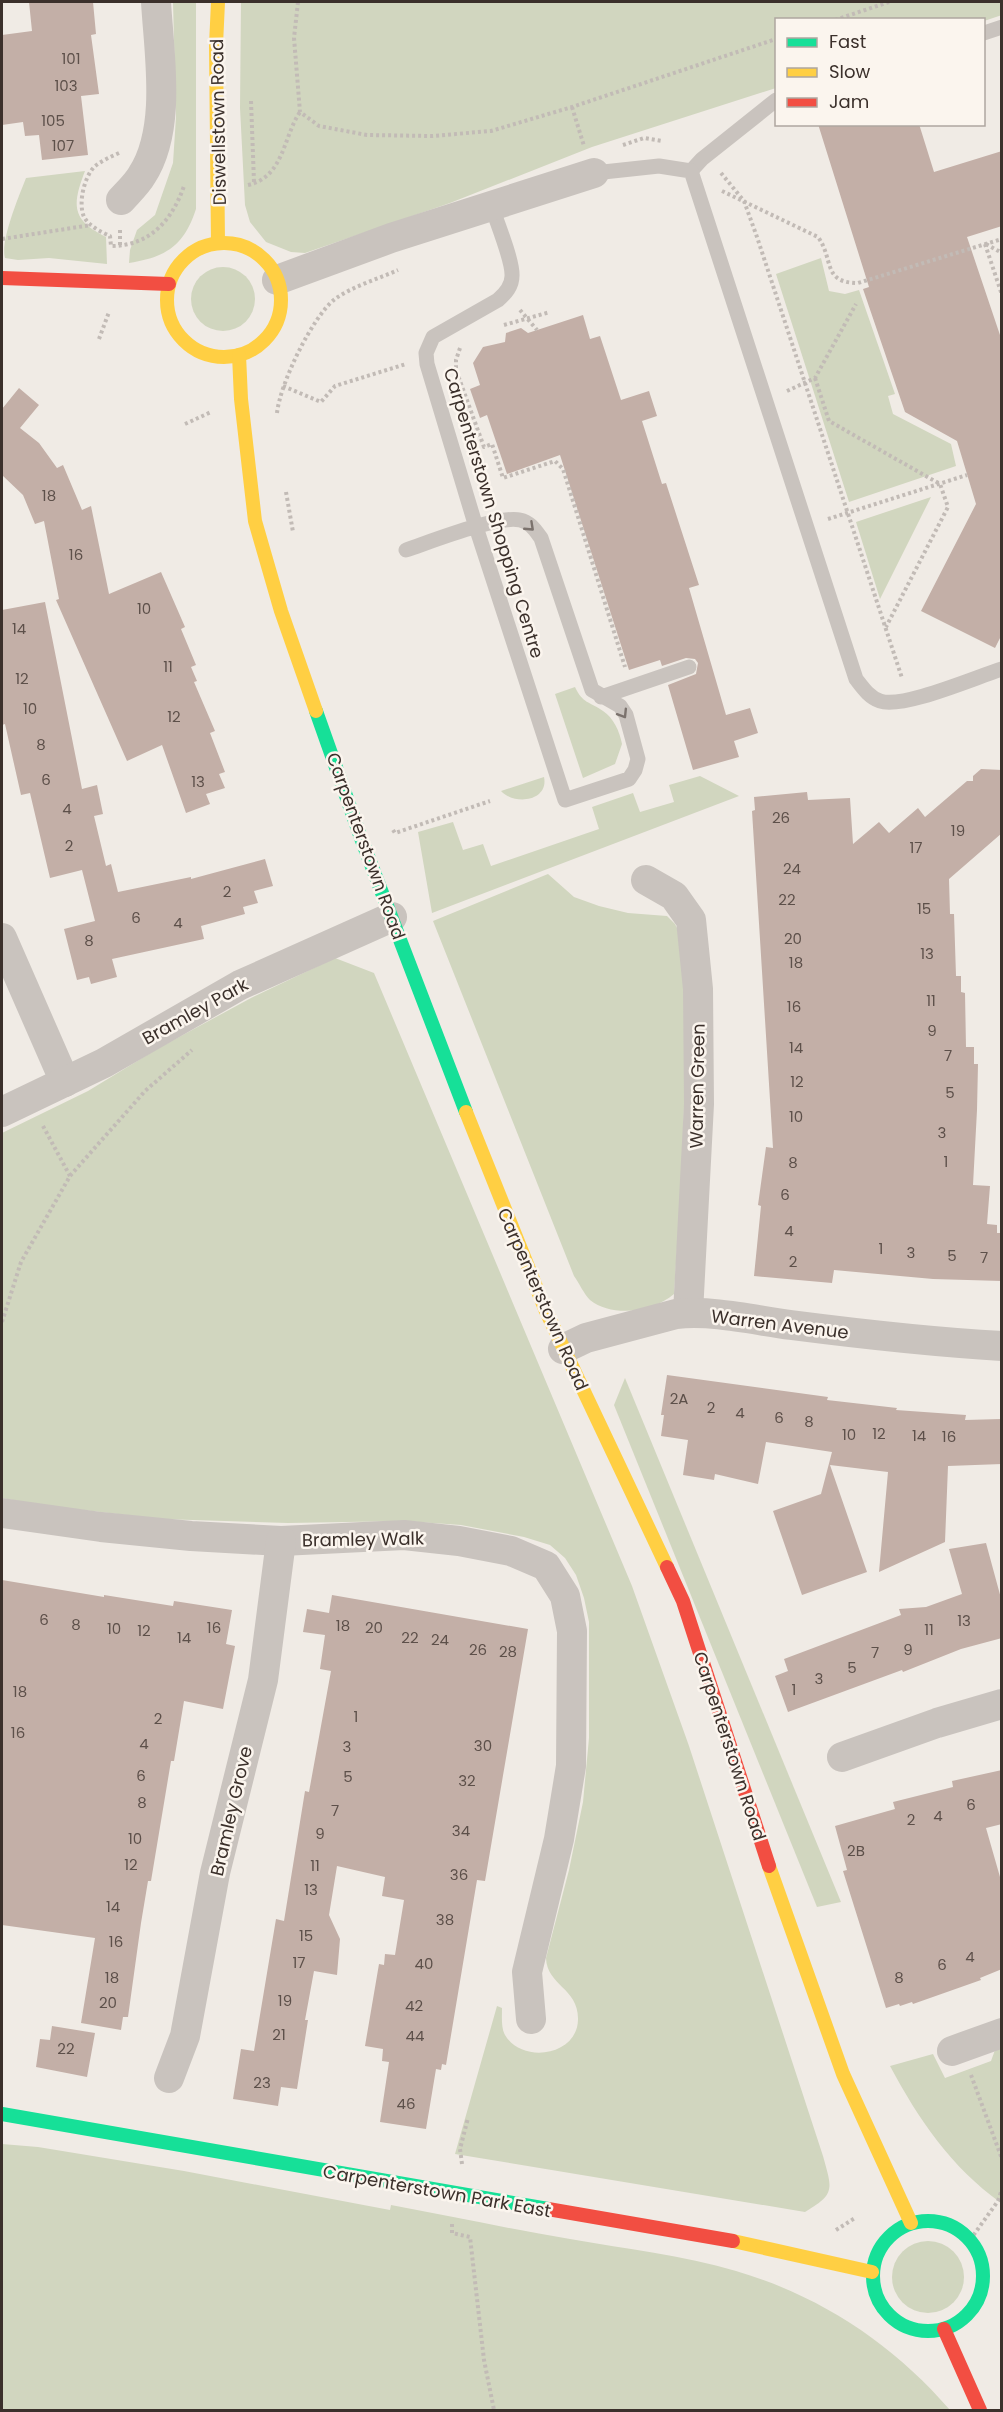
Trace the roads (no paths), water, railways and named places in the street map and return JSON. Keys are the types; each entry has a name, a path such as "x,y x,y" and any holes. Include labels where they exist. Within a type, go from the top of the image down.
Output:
{"street":[{"path":"121,200 141,177 155,148 161,94 156,2"},
{"name":"Diswellstown Road","path":"218,2 216,45 218,243"},
{"path":"277,280 391,238 594,173"},
{"path":"218,243 239,245 256,253 269,265 277,280 281,305 274,327 259,344 239,355 228,357 207,354 188,344 169,318 166,301 168,284 177,267 200,247 218,243"},
{"path":"2,278 168,284"},
{"name":"Carpenterstown Road","path":"239,355 241,399 255,521 261,546 281,611 361,838 506,1216 563,1349 683,1601 787,1921 835,2052 911,2223"},
{"name":"Warren Green","path":"646,880 674,896 691,920 698,989 699,1104 688,1313"},
{"name":"Bramley Park","path":"2,1112 104,1063 240,985 392,917"},
{"path":"2,938 65,1082"},
{"name":"Warren Avenue","path":"563,1349 586,1338 688,1313 870,1336 1002,1346"},
{"name":"Bramley Walk","path":"2,1513 104,1528 281,1541 399,1535 463,1541 511,1551 546,1566 557,1580 565,1596 572,1631 571,1767 559,1839 527,1972 531,2019"},
{"name":"Bramley Grove","path":"169,2078 185,2036 215,1874 264,1680 281,1541"},
{"path":"842,1757 937,1723 1002,1704"},
{"path":"952,2051 1002,2033"},
{"name":"Carpenterstown Park East","path":"2,2114 736,2242 872,2272"},
{"path":"929,2221 945,2224 958,2230 970,2240 978,2253 987,2284 970,2312 958,2322 944,2329 926,2331 908,2328 893,2319 881,2306 874,2290 872,2272 876,2256 884,2242 896,2231 911,2223 929,2221"},
{"path":"944,2329 980,2410"}],"lane":[{"path":"985,33 1002,27"},
{"path":"775,102 702,159 693,177 856,679 867,693 881,701 902,702 1002,669"},
{"path":"594,173 659,165 693,177"},
{"name":"Carpenterstown Shopping Centre","path":"492,207 512,272 510,286 498,300 433,337 426,353 427,364 476,527 565,800 629,779 635,770 638,759 637,749 626,715 620,706 601,697"},
{"path":"406,550 510,518 523,520 541,538 592,690 601,697 689,667"}]}
